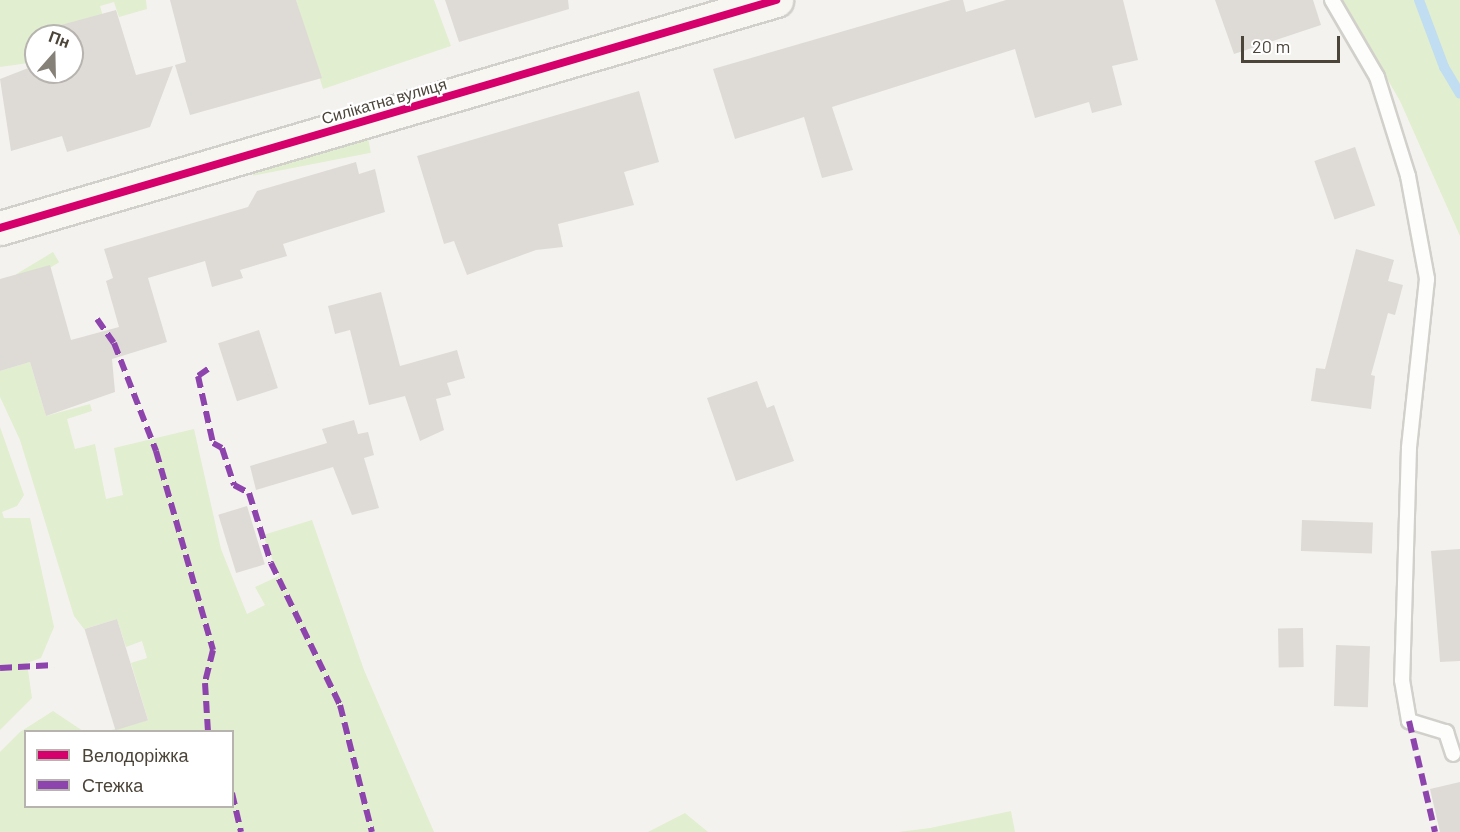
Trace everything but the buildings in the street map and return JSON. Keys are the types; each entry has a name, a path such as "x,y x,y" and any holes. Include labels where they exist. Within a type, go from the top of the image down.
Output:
{"street":[{"name":"Силікатна вулиця","path":"0,228 776,0"}],"lane":[{"path":"1332,0 1377,76 1408,176 1427,279 1409,448 1402,680 1409,721 1446,732 1453,754"}],"green space":[{"path":"0,0 146,0 147,9 119,17 114,2 100,6 105,24 84,28 84,24 24,24 24,64 0,67"},
{"path":"296,0 434,0 451,46 323,89"},
{"path":"1342,0 1460,0 1460,236 1400,101"},
{"path":"368,138 371,153 253,176 250,161"},
{"path":"53,252 59,262 22,284 16,274"},
{"path":"30,362 46,416 90,404 92,411 67,419 75,449 95,444 106,499 123,495 114,448 194,429 221,549 247,614 265,605 255,587 279,576 263,535 312,520 364,670 434,832 0,832 0,752 20,732 53,711 82,730 24,730 24,808 234,808 234,730 112,730 148,720 131,663 147,658 142,641 126,647 117,619 84,629 74,616 20,440 0,397 0,371"},
{"path":"0,427 24,495 17,506 2,512 4,518 30,518 54,627 41,658 27,663 32,698 0,730"},
{"path":"1011,811 1015,832 898,832 930,828"},
{"path":"685,813 708,832 648,832"}],"waterway":[{"path":"1419,0 1444,67 1460,94"}],"marked path":[{"path":"97,319 114,343 156,451 213,650 205,683 208,730"},
{"path":"208,369 198,376 213,443 222,448 234,485 249,493 271,563 340,705 372,832"},
{"path":"0,668 54,665"},
{"path":"1409,721 1435,832"},
{"path":"234,802 241,832"}],"cycle path":[{"path":"0,228 776,0"}]}
